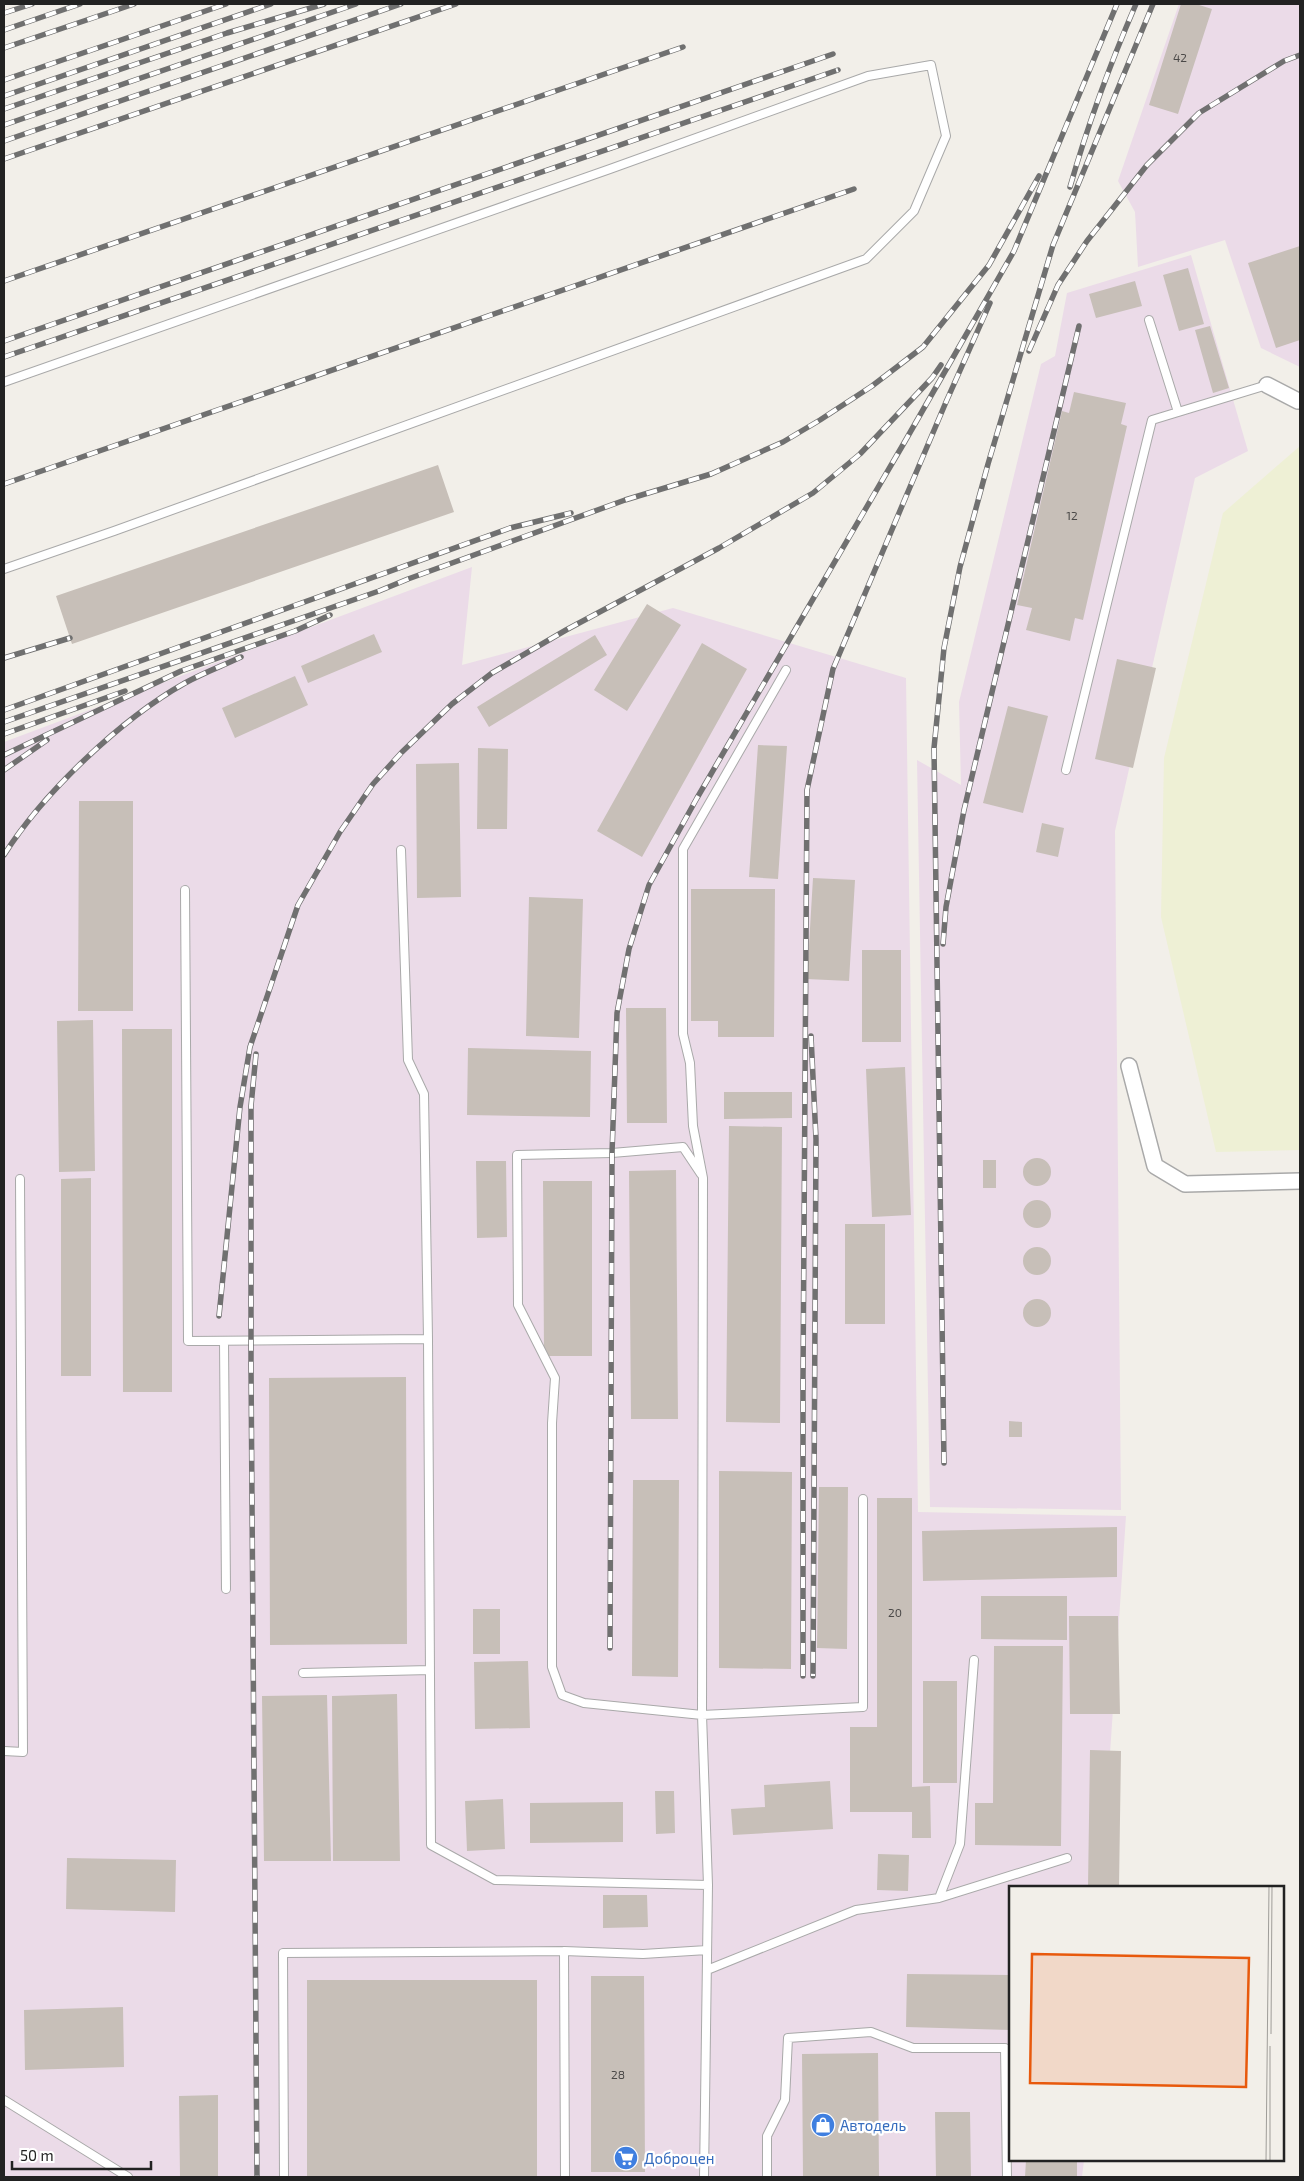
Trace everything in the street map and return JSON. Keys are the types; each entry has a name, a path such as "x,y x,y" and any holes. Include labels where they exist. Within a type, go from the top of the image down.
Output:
{"street":[{"path":"1267,385 1298,401 1300,400"},
{"path":"1129,1066 1155,1166 1185,1184 1300,1181"}],"lane":[{"path":"4,382 610,169 868,76 931,66 946,136 914,211 866,260 124,528 4,569"},
{"path":"1149,320 1178,412"},
{"path":"1066,770 1152,420 1267,385"},
{"path":"704,2177 708,1885 702,1716 703,1178 693,1126 690,1063 683,1034 683,848 786,670"},
{"path":"400,850 408,1060 424,1094 428,1340 431,1845 496,1880 708,1885"},
{"path":"185,890 188,1341 428,1340"},
{"path":"703,1178 683,1146 612,1152 517,1155 518,1305 554,1378 552,1423 552,1667 562,1695 584,1703 702,1716 863,1707 863,1499"},
{"path":"4,1751 24,1752 20,1179"},
{"path":"224,1341 226,1589"},
{"path":"939,1898 960,1844 974,1660"},
{"path":"303,1673 430,1670"},
{"path":"706,1970 856,1910 939,1898 1068,1858"},
{"path":"284,2177 283,1953 564,1951 643,1954 707,1950"},
{"path":"564,1951 565,2177"},
{"path":"768,2177 767,2136 785,2100 788,2038 871,2032 913,2048 1006,2048 1007,2177"},
{"path":"4,2100 128,2177"}],"shaded area":[{"path":"1179,4 1300,4 1300,367 1261,348 1225,240 1138,267 1135,212 1118,181"},
{"path":"1191,255 1248,451 1195,478 1115,831 1121,1510 930,1507 917,760 961,785 959,702 1041,364 1055,356 1067,293"},
{"path":"472,567 462,665 673,608 906,678 918,1512 1126,1516 1101,1886 1009,1886 1009,2161 1084,2161 1082,2177 4,2177 4,742"}],"green space":[{"path":"1300,446 1300,1150 1216,1152 1161,917 1164,758 1223,513"}],"building":[{"path":"1181,4 1196,4 1212,9 1178,114 1149,105"},
{"path":"1300,246 1300,340 1276,348 1248,263"},
{"path":"1188,268 1204,324 1179,331 1163,275"},
{"path":"1135,281 1142,306 1096,318 1089,294"},
{"path":"1210,326 1229,388 1213,393 1195,330"},
{"path":"1074,392 1126,403 1121,424 1127,426 1083,620 1075,618 1070,641 1026,630 1032,608 1017,605 1062,411 1069,413"},
{"path":"438,465 454,512 72,644 56,596"},
{"path":"647,604 681,625 627,711 594,690"},
{"path":"374,634 382,652 308,683 301,666"},
{"path":"595,635 607,655 489,727 477,707"},
{"path":"702,643 747,669 642,857 597,831"},
{"path":"1117,659 1156,668 1133,768 1095,759"},
{"path":"295,676 308,705 235,738 222,708"},
{"path":"1008,706 1048,716 1023,813 983,803"},
{"path":"758,745 787,746 778,879 749,877"},
{"path":"478,748 508,749 507,829 477,829"},
{"path":"459,763 461,897 417,898 416,764"},
{"path":"79,801 133,801 133,1011 78,1011"},
{"path":"1042,823 1064,828 1058,857 1036,852"},
{"path":"813,878 855,880 849,981 807,979"},
{"path":"691,889 775,889 774,1037 718,1037 718,1021 691,1021"},
{"path":"529,897 583,899 579,1038 526,1036"},
{"path":"862,950 901,950 901,1042 862,1042"},
{"path":"626,1008 666,1008 667,1123 627,1123"},
{"path":"93,1020 95,1171 59,1172 57,1021"},
{"path":"122,1029 172,1029 172,1392 123,1392"},
{"path":"468,1048 591,1051 590,1117 467,1115"},
{"path":"905,1067 911,1215 872,1217 866,1069"},
{"path":"724,1092 792,1092 792,1118 724,1119"},
{"path":"729,1126 782,1127 780,1423 726,1422"},
{"path":"1037,1158 1047,1162 1051,1172 1047,1182 1037,1186 1027,1182 1023,1172 1027,1162"},
{"path":"983,1160 996,1160 996,1188 983,1188"},
{"path":"476,1161 506,1161 507,1237 477,1238"},
{"path":"676,1170 678,1419 631,1419 629,1171"},
{"path":"91,1178 91,1376 61,1376 61,1179"},
{"path":"543,1181 592,1181 592,1356 544,1356"},
{"path":"1037,1200 1047,1204 1051,1214 1047,1224 1037,1228 1027,1224 1023,1214 1027,1204"},
{"path":"845,1224 885,1224 885,1324 845,1324"},
{"path":"1037,1247 1047,1251 1051,1261 1047,1271 1037,1275 1027,1271 1023,1261 1027,1251"},
{"path":"1037,1299 1047,1303 1051,1313 1047,1323 1037,1327 1027,1323 1023,1313 1027,1303"},
{"path":"406,1377 407,1644 270,1645 269,1378"},
{"path":"1009,1421 1022,1422 1022,1437 1009,1437"},
{"path":"719,1471 792,1472 791,1669 719,1668"},
{"path":"633,1480 679,1480 678,1677 632,1676"},
{"path":"819,1487 848,1487 847,1649 817,1648"},
{"path":"877,1498 912,1498 912,1787 930,1786 931,1838 912,1838 912,1812 850,1812 850,1727 877,1727"},
{"path":"1117,1527 1117,1577 923,1581 922,1531"},
{"path":"981,1596 1067,1596 1067,1640 981,1639"},
{"path":"473,1609 500,1609 500,1654 473,1654"},
{"path":"1069,1616 1118,1616 1120,1714 1070,1714"},
{"path":"994,1646 1063,1646 1061,1846 975,1845 975,1803 993,1803"},
{"path":"528,1661 530,1728 475,1729 474,1662"},
{"path":"923,1681 957,1681 957,1783 923,1783"},
{"path":"397,1694 400,1861 333,1861 332,1696"},
{"path":"327,1695 331,1861 264,1861 262,1696"},
{"path":"1090,1750 1121,1751 1119,1886 1088,1886"},
{"path":"830,1781 833,1829 733,1835 731,1809 765,1807 764,1785"},
{"path":"655,1791 674,1791 675,1833 656,1834"},
{"path":"503,1799 505,1849 467,1851 465,1801"},
{"path":"623,1802 623,1842 530,1843 530,1803"},
{"path":"878,1854 909,1855 908,1891 877,1890"},
{"path":"67,1858 176,1860 175,1912 66,1909"},
{"path":"603,1895 647,1895 648,1927 603,1928"},
{"path":"907,1974 1009,1975 1009,2030 906,2027"},
{"path":"591,1976 644,1976 645,2172 591,2172"},
{"path":"307,1980 537,1980 537,2177 307,2177"},
{"path":"123,2007 124,2067 25,2070 24,2010"},
{"path":"878,2053 879,2177 803,2177 802,2054"},
{"path":"218,2095 218,2177 180,2177 179,2096"},
{"path":"935,2112 970,2112 971,2177 936,2177"},
{"path":"1026,2161 1077,2161 1077,2177 1025,2177"}],"railway":[{"path":"4,13 32,4"},
{"path":"4,30 80,4"},
{"path":"4,48 134,4"},
{"path":"4,80 226,4"},
{"path":"4,96 271,4"},
{"path":"4,109 227,33 324,4"},
{"path":"4,125 356,4"},
{"path":"4,141 401,4"},
{"path":"4,159 456,4"},
{"path":"610,1648 612,1153 617,1013 629,949 649,885 697,798 1014,251 1117,4"},
{"path":"1070,187 1100,94 1136,4"},
{"path":"944,1463 934,748 944,648 960,567 988,464 1053,245 1153,4"},
{"path":"4,281 683,47"},
{"path":"4,341 833,54"},
{"path":"1029,351 1058,285 1087,241 1147,165 1199,113 1284,61 1300,55"},
{"path":"4,357 838,70"},
{"path":"4,722 379,591 625,500 711,474 783,442 872,386 923,347 989,265 1039,176"},
{"path":"4,484 854,189"},
{"path":"803,1676 807,790 833,669 990,303"},
{"path":"943,944 946,907 964,810 1079,326"},
{"path":"219,1316 240,1107 250,1047 298,905 340,832 373,784 402,752 452,704 492,673 566,630 719,548 813,493 860,454 932,378 941,365"},
{"path":"4,710 510,528 571,513"},
{"path":"4,755 181,671 295,631 330,615"},
{"path":"4,658 70,638"},
{"path":"4,855 20,831 62,783 85,759 135,716 185,683 241,657"},
{"path":"4,734 125,691"},
{"path":"4,770 47,740"},
{"path":"811,1036 816,1139 813,1676"},
{"path":"256,1054 251,1106 251,1366 257,2177"}],"place":[{"name":"Автодель","path":"823,2125"},
{"name":"Доброцен","path":"626,2158"}]}
